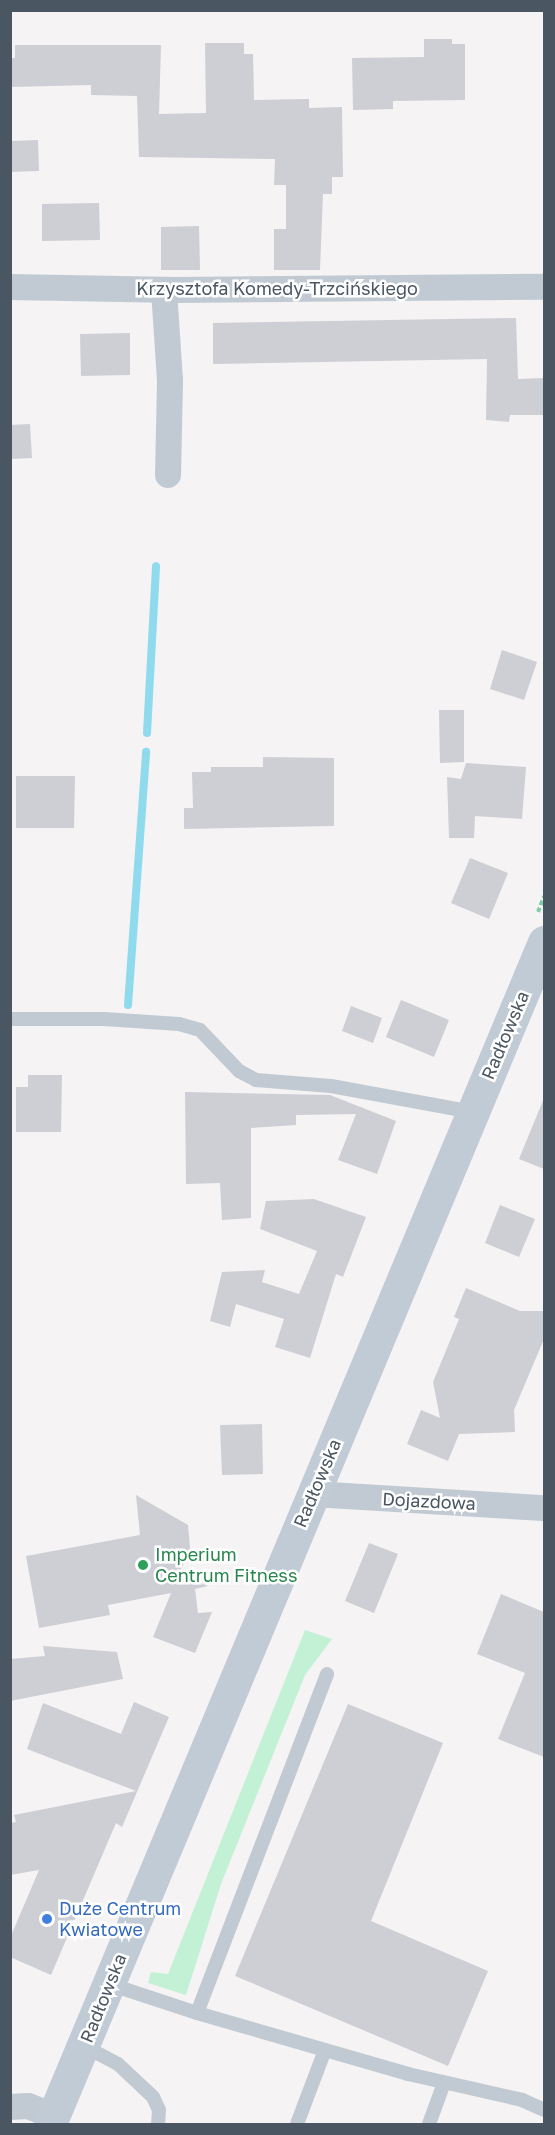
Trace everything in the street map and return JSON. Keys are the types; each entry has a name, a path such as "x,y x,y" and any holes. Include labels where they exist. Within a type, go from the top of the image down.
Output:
{"street":[{"name":"Krzysztofa Komedy-Trzcińskiego","path":"10,287 164,290 544,287"},
{"path":"164,290 170,381 168,475"},
{"name":"Radłowska","path":"52,2120 544,942"},
{"name":"Dojazdowa","path":"313,1494 544,1508"},
{"path":"10,2107 27,2106 52,2120"}],"lane":[{"path":"10,1019 104,1019 179,1024 200,1030 239,1071 256,1080 332,1086 473,1112"},
{"path":"197,2013 327,1674"},
{"path":"109,1984 197,2013 325,2050 444,2083 522,2100 544,2110"},
{"path":"84,2046 118,2064 153,2097 159,2110 158,2124"},
{"path":"297,2124 325,2050"},
{"path":"429,2124 444,2083"}],"green space":[{"path":"305,1630 332,1639 305,1675 221,1884 186,1995 148,1983 151,1972 168,1974"}],"building":[{"path":"424,39 452,39 452,44 465,44 465,100 393,101 393,109 353,110 352,58 424,57"},
{"path":"205,43 244,43 244,54 253,54 254,100 309,99 309,108 342,107 343,177 332,177 332,194 323,194 320,270 274,270 274,229 286,229 286,185 274,185 275,159 139,157 137,96 91,95 91,85 10,87 10,58 15,58 15,45 161,45 159,114 206,113"},
{"path":"38,140 39,171 10,172 10,141"},
{"path":"99,203 100,240 42,241 42,204"},
{"path":"199,226 200,270 161,270 161,227"},
{"path":"516,318 518,379 544,378 544,415 510,415 509,422 486,420 487,359 213,364 213,323"},
{"path":"130,333 130,375 81,376 80,334"},
{"path":"30,424 32,458 10,459 10,425"},
{"path":"502,650 537,662 524,700 490,689"},
{"path":"439,710 464,710 464,762 440,763"},
{"path":"263,757 334,758 334,826 184,829 184,808 193,808 192,772 211,772 211,767 263,767"},
{"path":"466,763 526,767 522,819 475,816 474,838 449,838 447,777 461,779"},
{"path":"16,776 75,776 74,828 16,828"},
{"path":"470,858 508,873 489,919 451,903"},
{"path":"401,1000 449,1020 434,1057 386,1037"},
{"path":"351,1006 382,1018 373,1043 342,1031"},
{"path":"28,1075 62,1075 61,1132 16,1132 16,1087 28,1087"},
{"path":"185,1092 330,1095 396,1121 377,1174 338,1160 356,1114 296,1115 296,1125 251,1128 251,1218 222,1220 220,1183 186,1184"},
{"path":"544,1098 544,1169 519,1159"},
{"path":"314,1199 366,1217 343,1277 336,1274 310,1358 275,1347 284,1319 236,1304 230,1327 210,1321 222,1272 265,1270 262,1282 299,1294 317,1251 260,1229 266,1201"},
{"path":"500,1205 535,1219 519,1257 485,1243"},
{"path":"466,1288 520,1311 544,1311 544,1339 514,1410 515,1432 459,1434 448,1461 407,1444 421,1410 440,1418 433,1382 459,1319 454,1317"},
{"path":"262,1424 263,1474 222,1475 220,1425"},
{"path":"136,1495 188,1525 190,1548 179,1574 208,1586 195,1589 198,1613 212,1612 195,1653 153,1637 171,1593 108,1605 110,1615 39,1628 26,1556 140,1535"},
{"path":"369,1543 398,1554 374,1613 345,1601"},
{"path":"501,1594 544,1612 544,1757 498,1739 525,1673 477,1654"},
{"path":"43,1646 117,1652 123,1679 10,1701 10,1659 45,1656"},
{"path":"134,1702 169,1717 122,1827 116,1823 51,1975 10,1957 10,1938 39,1870 10,1875 10,1823 16,1822 14,1815 136,1791 27,1749 43,1703 121,1734"},
{"path":"348,1704 443,1743 371,1921 488,1971 448,2066 235,1976"}],"waterway":[{"path":"147,733 156,566"},
{"path":"128,1005 146,752"}],"place":[{"name":"Imperium Centrum Fitness","path":"143,1565"},
{"name":"Duże Centrum Kwiatowe","path":"47,1919"}]}
